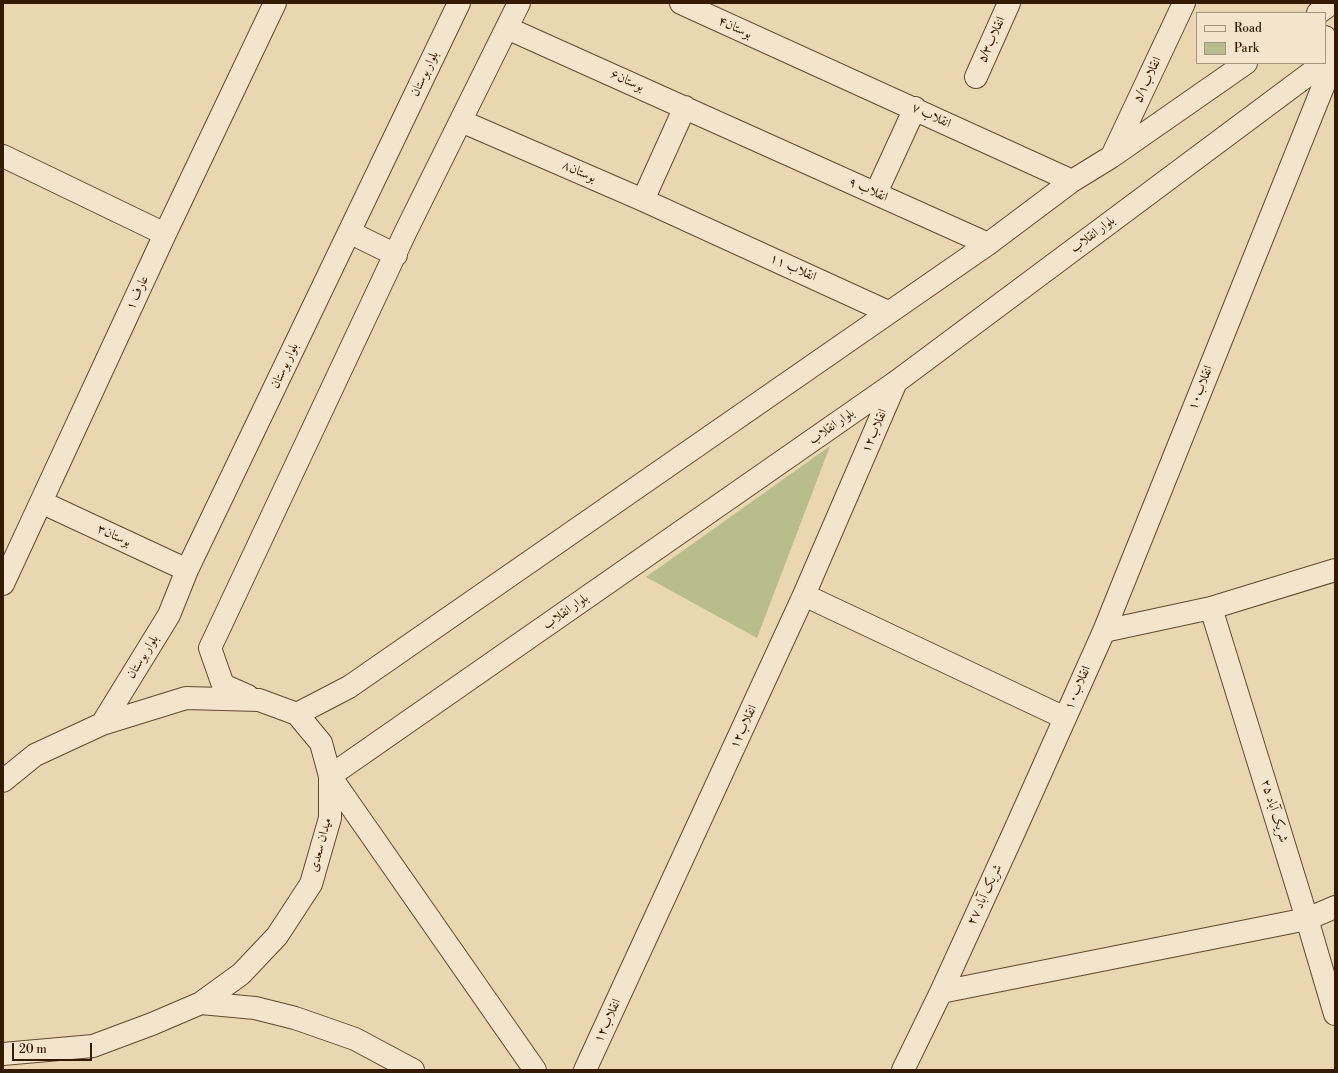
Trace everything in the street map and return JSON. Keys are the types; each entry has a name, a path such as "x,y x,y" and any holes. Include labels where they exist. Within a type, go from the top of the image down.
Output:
{"street":[{"name":"عارف ۱","path":"3,584 275,3"},
{"name":"بلوار بوستان","path":"102,724 169,615 187,570 459,3"},
{"path":"519,3 406,231 210,648 223,685 297,714 349,687 988,244 1072,181 1111,157 1245,64"},
{"name":"انقلاب۵/۳","path":"976,77 1009,3"},
{"name":"انقلاب۵/۱","path":"1111,157 1184,3"},
{"path":"1319,12 1332,3"},
{"name":"بوستان۴","path":"685,4 789,53"},
{"name":"بوستان۶","path":"507,28 748,135"},
{"path":"1326,38 1335,52"},
{"name":"انقلاب ۷","path":"789,53 915,108 1072,181"},
{"name":"بلوار انقلاب","path":"1326,62 1335,56"},
{"name":"انقلاب۱۰","path":"1065,718 1104,631 1335,56"},
{"name":"بلوار انقلاب","path":"330,776 896,382 1323,64"},
{"path":"643,200 685,107"},
{"path":"876,193 915,108"},
{"name":"بوستان۸","path":"461,120 697,225"},
{"name":"انقلاب ۹","path":"748,135 988,244"},
{"path":"3,156 166,234"},
{"name":"انقلاب ۱۱","path":"697,225 888,312"},
{"path":"349,232 396,255"},
{"name":"انقلاب۱۲","path":"586,1070 804,595 896,382"},
{"name":"بوستان۳","path":"42,502 187,570"},
{"path":"1104,631 1210,608 1335,570"},
{"path":"804,595 1065,718"},
{"name":"شریک آباد ۲۵","path":"1210,608 1335,1014"},
{"path":"3,781 35,755 102,724 186,698 259,700"},
{"name":"میدان سعدی","path":"3,1054 93,1046 152,1024 201,1003 241,974 277,936 311,884 330,818 330,776 321,743 297,714"},
{"name":"شریک آباد ۲۷","path":"903,1070 941,992 1065,718"},
{"path":"330,776 535,1070"},
{"path":"941,992 1307,919 1335,907"},
{"path":"201,1003 255,1008 295,1018 354,1039 414,1070"}],"green space":[{"path":"830,446 757,638 646,577"}]}
